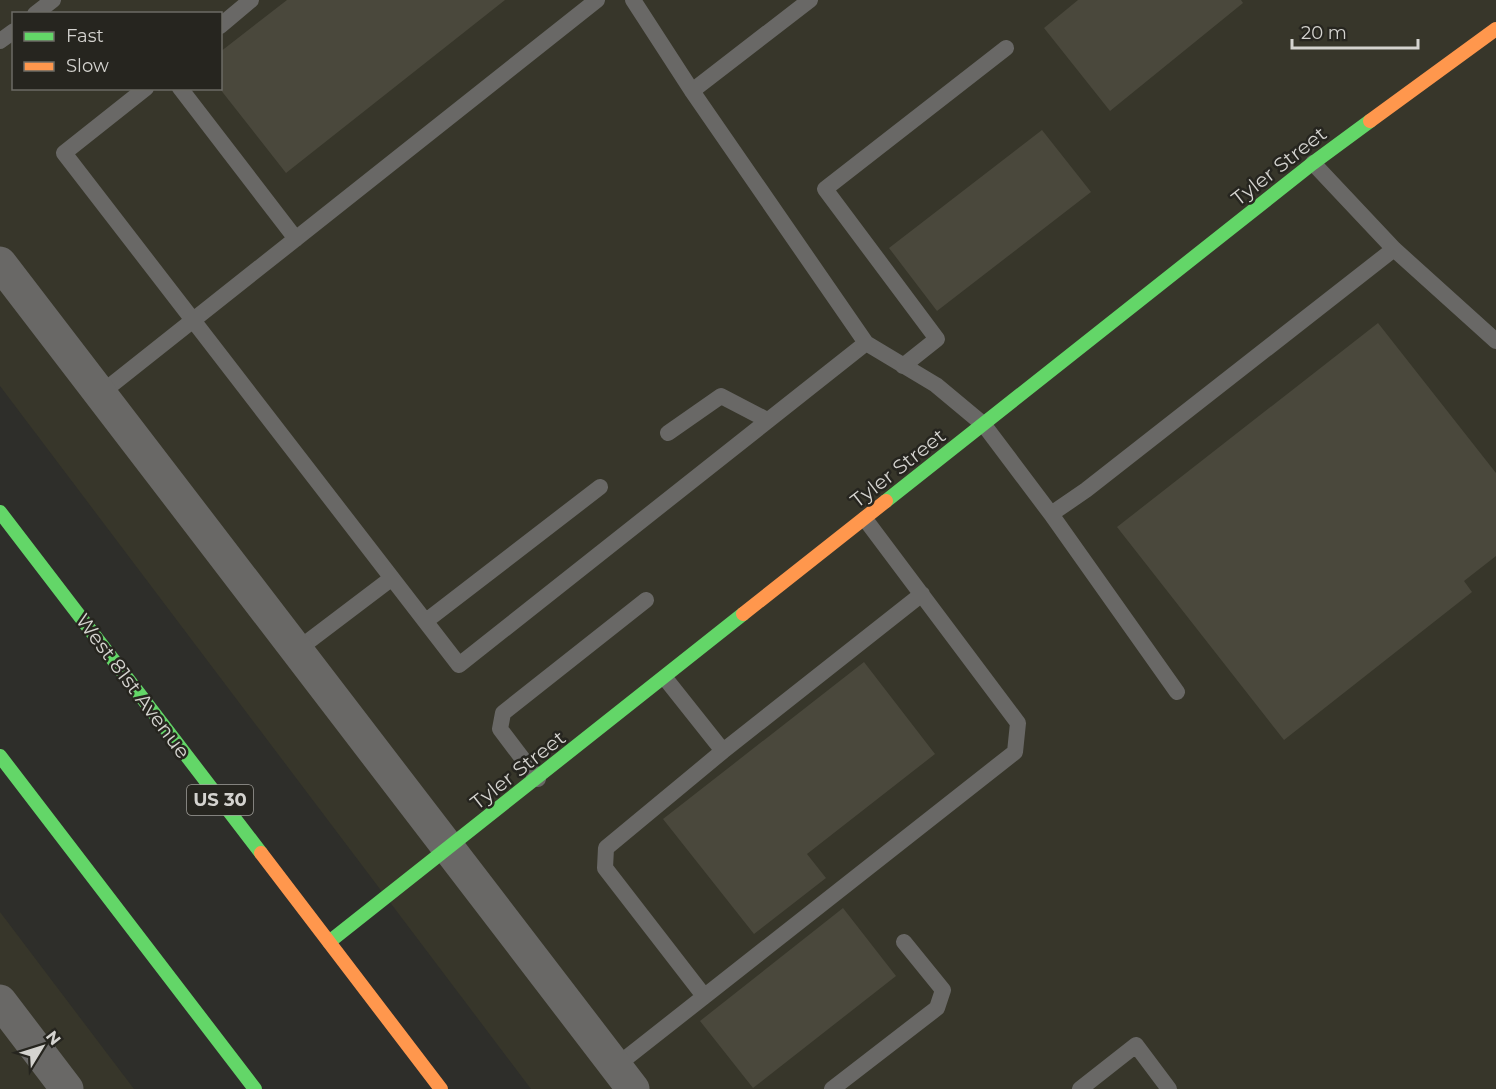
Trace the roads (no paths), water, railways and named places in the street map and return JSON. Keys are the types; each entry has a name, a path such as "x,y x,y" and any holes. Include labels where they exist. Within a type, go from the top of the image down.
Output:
{"street":[{"name":"Tyler Street","path":"329,942 1313,163 1496,29"},
{"path":"0,263 624,1078"},
{"name":"West 81st Avenue","path":"0,512 441,1089"},
{"path":"0,756 255,1089"},
{"path":"0,1000 67,1089"}],"lane":[{"path":"38,12 53,0"},
{"path":"222,24 251,0"},
{"path":"100,394 597,0"},
{"path":"633,0 692,91 866,343 936,386 984,425 1051,514 1177,692"},
{"path":"692,91 810,0"},
{"path":"903,366 937,339 825,189 1006,48"},
{"path":"143,90 64,153 459,665 866,343"},
{"path":"182,90 296,239"},
{"path":"1313,163 1394,249 1496,341"},
{"path":"1051,514 1086,490 1394,249"},
{"path":"668,433 722,396 767,420"},
{"path":"426,621 600,488"},
{"path":"624,1078 704,996 1015,752 1018,723 866,519"},
{"path":"297,650 392,578"},
{"path":"704,996 605,868 606,848 723,751 922,594"},
{"path":"538,778 500,729 503,713 646,600"},
{"path":"665,678 723,751"},
{"path":"832,1089 937,1008 943,990 904,942"},
{"path":"1080,1089 1136,1045 1169,1089"}]}
